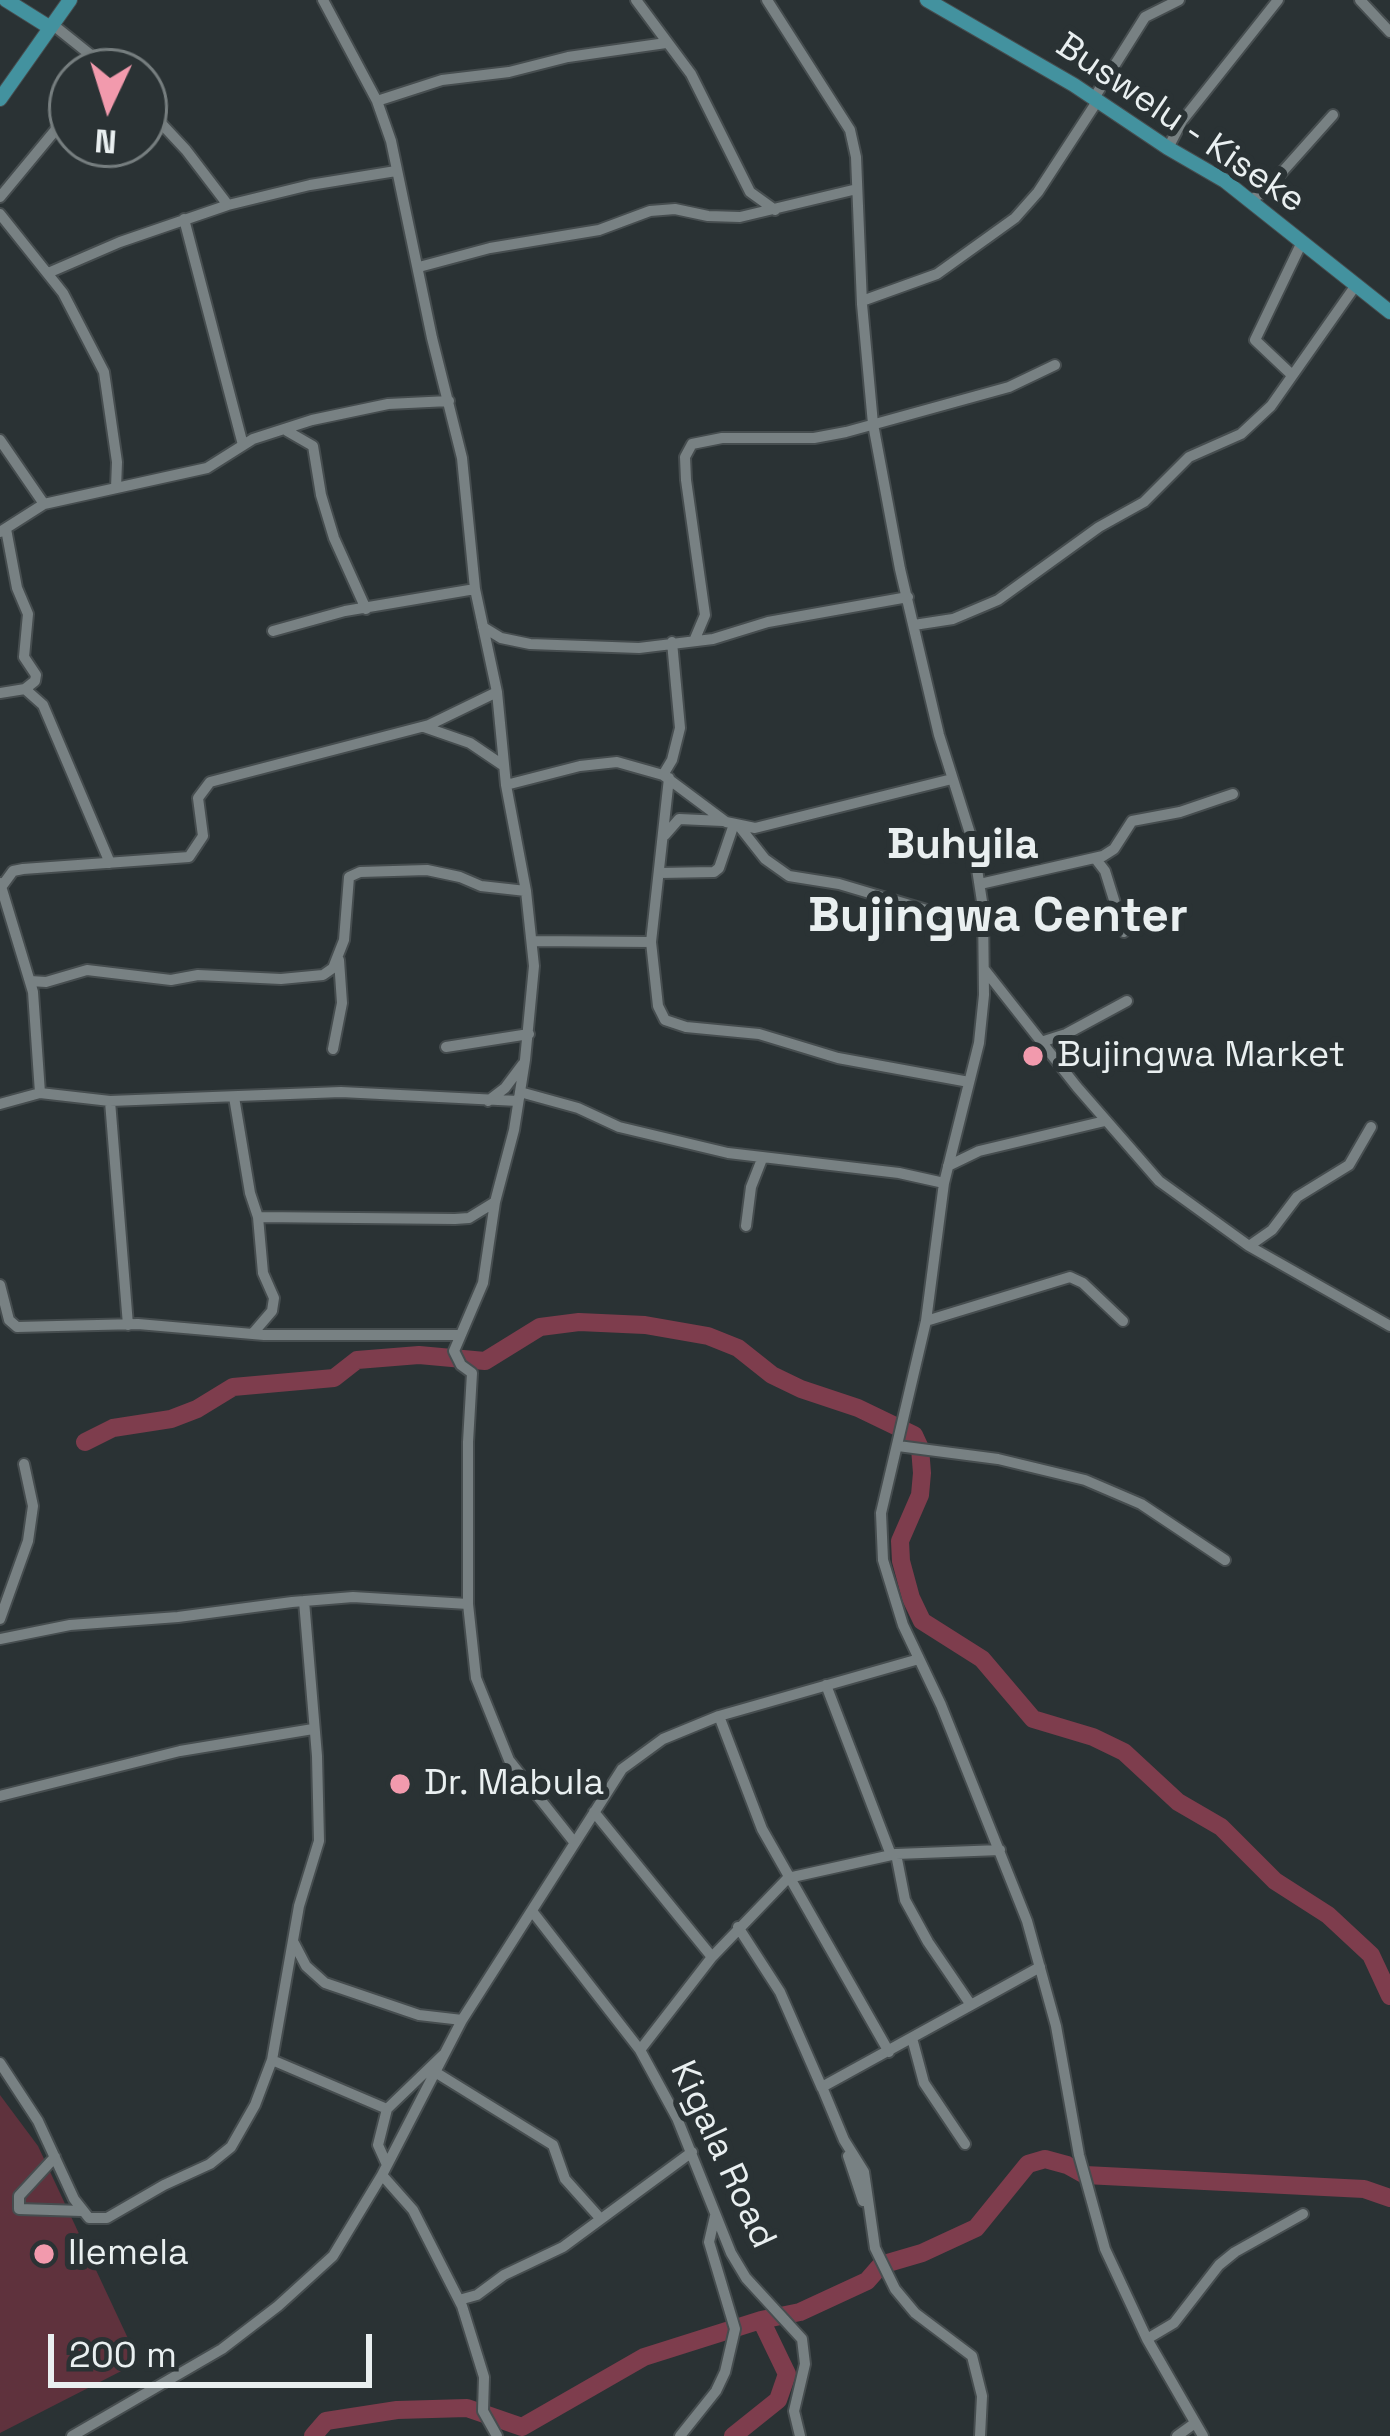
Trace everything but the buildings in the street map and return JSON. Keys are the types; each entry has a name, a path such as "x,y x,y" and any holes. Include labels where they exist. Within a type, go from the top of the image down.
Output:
{"main road":[{"path":"0,99 70,0"},
{"name":"Buswelu - Kiseke","path":"927,0 943,4 1226,181 1390,312"},
{"path":"8,1 51,26"}],"street":[{"path":"323,0 377,101 462,458 475,589 497,692 506,784 533,941 529,1034 519,1096 483,1283 459,1335 456,1358 472,1372 468,1604 476,1678 508,1760 574,1842"},
{"path":"636,0 691,74 750,192 775,210"},
{"path":"767,0 850,130 873,424 914,625 973,843 984,927 982,1021 944,1183 926,1322 879,1537 889,1587 1000,1850 1040,1967 1056,2026 1079,2155 1105,2249 1147,2338 1203,2436"},
{"path":"862,301 937,274 1015,218 1038,192 1144,17 1180,0"},
{"path":"1168,148 1182,121 1278,0"},
{"path":"1360,0 1390,32"},
{"path":"51,26 79,48"},
{"path":"377,101 442,80 666,43"},
{"path":"1250,201 1268,189 1333,115"},
{"path":"168,131 228,205"},
{"path":"0,197 48,139"},
{"path":"48,273 228,205 396,171"},
{"path":"419,267 490,248 599,230 650,211 675,209 740,217 857,189"},
{"path":"740,217 750,192"},
{"path":"0,214 77,315 104,372 117,462 116,488"},
{"path":"184,220 243,445"},
{"path":"1292,375 1255,340 1302,242"},
{"path":"914,625 953,619 998,599 1099,527 1144,502 1189,457 1241,434 1271,406 1356,285"},
{"path":"694,641 705,615 689,518 687,448 722,438 814,438 1009,387 1055,365"},
{"path":"0,693 25,688 36,675 24,657 28,614 16,588 3,531 44,504 207,468 243,445 354,410 449,400"},
{"path":"287,430 313,446 329,524 366,608"},
{"path":"0,440 44,504"},
{"path":"273,631 475,589"},
{"path":"484,627 501,638 530,644 617,649 729,636 768,622 908,597"},
{"path":"672,642 680,728 666,776 665,836 651,942 658,1006 665,1020 759,1034 820,1054 969,1082"},
{"path":"25,688 43,704 110,863"},
{"path":"40,1093 30,981 1,884 14,871 189,857 203,836 200,791 224,776 424,727 497,692"},
{"path":"424,727 470,743 504,766"},
{"path":"506,784 599,762 617,762 666,776 733,824 765,859 789,876 838,884 984,927"},
{"path":"665,836 680,820 772,825 952,779"},
{"path":"980,884 1095,858 1114,849 1132,821 1180,812 1233,794"},
{"path":"660,873 714,872 733,824"},
{"path":"1095,858 1105,871 1124,932"},
{"path":"0,866 23,869"},
{"path":"333,1049 342,1004 339,957 347,881 352,874 414,869 526,891"},
{"path":"533,941 651,942"},
{"path":"30,981 46,982 87,970 171,980 198,975 304,978 323,975 339,957"},
{"path":"984,969 1159,1181 1249,1246 1390,1326"},
{"path":"1040,1042 1066,1034 1127,1001"},
{"path":"446,1047 529,1034"},
{"path":"488,1101 505,1088 525,1060"},
{"path":"0,1104 40,1093 110,1101 341,1092 488,1101 519,1096 578,1108 619,1127 762,1159 899,1173 944,1183"},
{"path":"234,1097 258,1216 263,1273 274,1298 272,1311 254,1333"},
{"path":"110,1101 128,1325"},
{"path":"948,1166 1010,1142 1105,1121"},
{"path":"1249,1246 1272,1231 1297,1197 1348,1165 1371,1126"},
{"path":"746,1226 751,1187 762,1159"},
{"path":"258,1216 455,1220 469,1218 495,1202"},
{"path":"926,1322 1070,1277 1123,1321"},
{"path":"0,1285 9,1320 17,1327 128,1325 254,1333 459,1335"},
{"path":"898,1446 998,1459 1085,1480 1141,1504 1225,1561"},
{"path":"0,1619 31,1526 33,1506 24,1464"},
{"path":"0,1639 70,1625 304,1601 353,1598 468,1604"},
{"path":"0,2063 38,2121 89,2218 107,2218 221,2157 244,2126 272,2060 293,1940 319,1841 304,1601"},
{"path":"73,2436 222,2350 333,2256 462,2020 622,1769 663,1739 719,1716 919,1659"},
{"path":"826,1685 893,1855 905,1900 970,2005"},
{"path":"719,1716 763,1829 889,2052"},
{"path":"0,1796 173,1752 313,1729"},
{"path":"594,1812 712,1957"},
{"path":"640,2050 712,1957 788,1878 893,1855 1000,1850"},
{"name":"Kigala Road","path":"532,1911 640,2050 692,2152 731,2253 746,2278 806,2347 794,2402 800,2436"},
{"path":"739,1927 780,1992 822,2087 875,2248 905,2304 972,2356 982,2396 980,2436"},
{"path":"293,1940 306,1966 325,1983 419,2015 462,2020"},
{"path":"822,2087 1040,1967"},
{"path":"912,2038 924,2083 965,2144"},
{"path":"446,2053 387,2109 378,2145 384,2170 413,2210 459,2300 482,2369 483,2411 496,2436"},
{"path":"272,2060 387,2109"},
{"path":"435,2072 553,2145 565,2179 599,2217"},
{"path":"459,2300 552,2254 692,2152"},
{"path":"55,2157 19,2196 19,2209 82,2211"},
{"path":"680,2436 716,2391 734,2329 709,2242 716,2213"},
{"path":"1147,2338 1174,2323 1234,2252 1303,2214"},
{"path":"1177,2436 1195,2423"}],"shaded area":[{"name":"Ilemela","path":"0,2095 38,2146 139,2362 0,2433"}],"waterway":[{"path":"85,1442 113,1428 171,1419 233,1387 334,1378 357,1360 419,1355 485,1361 540,1327 579,1322 645,1325 708,1336 738,1348 772,1375 914,1435 920,1448 920,1495 900,1541 911,1598 922,1621 982,1659 1033,1719 1124,1752 1178,1802 1221,1827 1275,1881 1328,1915 1371,1955 1390,1996"},
{"path":"733,2436 778,2400 787,2374 761,2320 800,2312 867,2281 881,2265 922,2253 976,2228 1028,2164 1045,2159 1085,2175 1364,2189 1390,2198"},
{"path":"313,2436 326,2421 397,2410 467,2408 522,2427 644,2357 761,2320"}],"place":[{"name":"Bujingwa Market","path":"1033,1056"},
{"name":"Dr. Mabula","path":"400,1784"},
{"name":"Ilemela","path":"44,2254"}],"district":[{"name":"Buhyila","path":"963,847"},
{"name":"Bujingwa Center","path":"998,918"}]}
